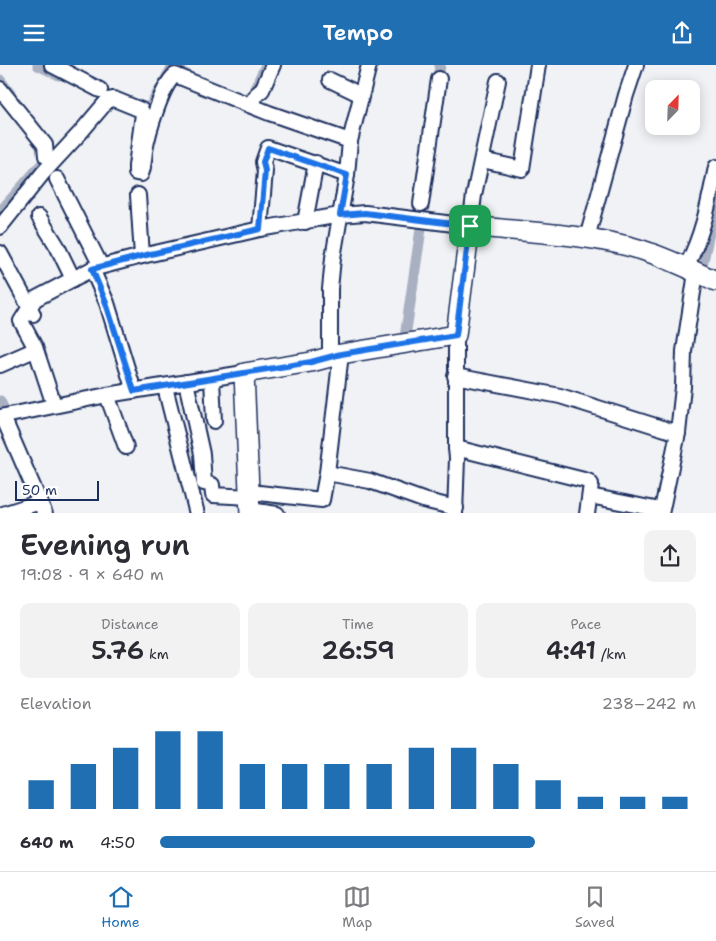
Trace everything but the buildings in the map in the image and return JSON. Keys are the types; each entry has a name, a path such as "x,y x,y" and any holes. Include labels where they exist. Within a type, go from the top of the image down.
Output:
{"street":[{"path":"52,65 100,89"},
{"path":"0,227 43,173 108,100 114,99 141,111 143,114 136,166 136,173 140,174 169,65"},
{"path":"262,89 254,86 264,65"},
{"path":"250,105 262,89 273,65"},
{"path":"250,503 321,501 323,498 327,473 335,355 330,289 333,258 347,175 350,141 368,65"},
{"path":"482,160 522,169 538,65"},
{"path":"587,238 636,65"},
{"path":"421,204 438,74"},
{"path":"159,97 173,76 176,75 250,105 350,141"},
{"path":"330,80 361,95"},
{"path":"327,473 370,481 455,511 457,458 456,335 474,195 498,81"},
{"path":"0,89 45,145 46,156"},
{"path":"260,229 265,171 263,163 267,149 316,163 347,175"},
{"path":"305,221 316,163"},
{"path":"699,273 698,243 716,167"},
{"path":"57,179 97,267 106,303 134,391"},
{"path":"138,195 142,256"},
{"path":"54,405 37,354 21,321 32,311 35,299 97,267 260,229 340,215 365,213 587,238 641,250 699,273"},
{"path":"39,217 73,279"},
{"path":"0,253 32,311"},
{"path":"590,496 660,512 678,433 683,387 684,351 695,279 690,273 699,273"},
{"path":"3,513 42,508 6,416 106,395 212,379 311,362 335,355 456,335"},
{"path":"0,365 32,351 37,354"},
{"path":"244,373 250,503"},
{"path":"455,377 560,397 678,433"},
{"path":"212,379 214,421"},
{"path":"186,382 202,454 204,483 212,485 213,495 250,503 277,513"},
{"path":"165,387 197,513"},
{"path":"106,395 126,447"},
{"path":"456,448 588,481 591,484 587,513"}],"waterway":[{"path":"38,65 59,75"},
{"path":"248,97 252,95 266,65"},
{"path":"437,87 440,65"},
{"path":"134,104 150,107 172,68 187,75"},
{"path":"0,80 11,95"},
{"path":"0,212 43,163"},
{"path":"405,337 426,195"},
{"path":"699,279 716,201"},
{"path":"0,401 10,423"}],"route":[{"path":"268,148 347,175 340,215 365,213 427,219 470,226 456,335 341,354 311,362 134,391 118,337 92,269 260,229 265,171 263,162 268,148"}]}
